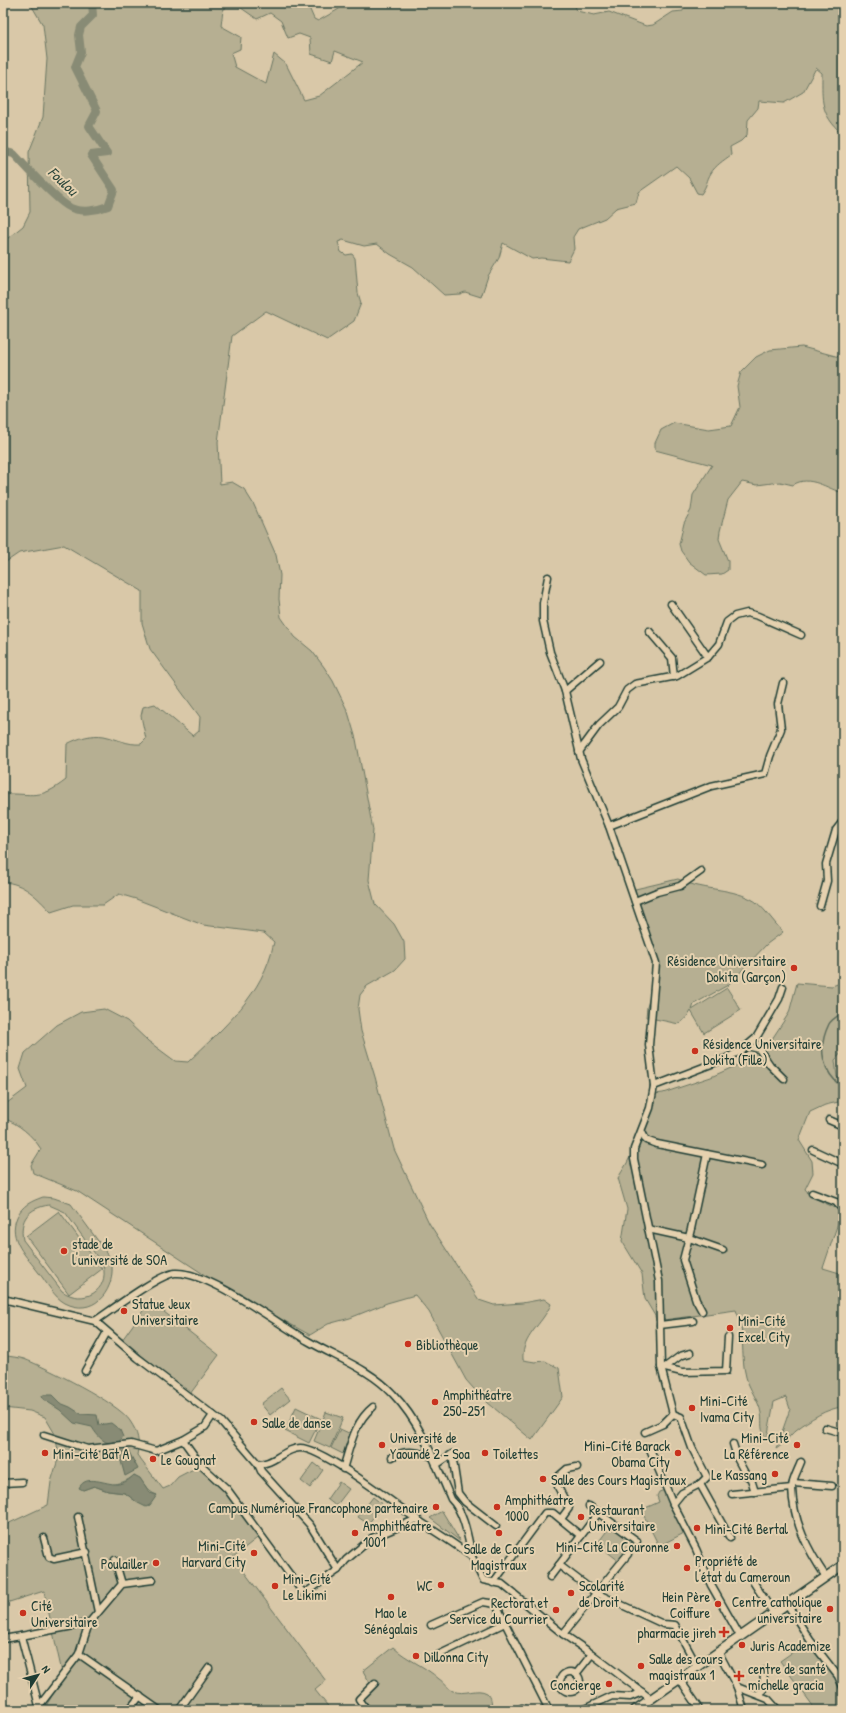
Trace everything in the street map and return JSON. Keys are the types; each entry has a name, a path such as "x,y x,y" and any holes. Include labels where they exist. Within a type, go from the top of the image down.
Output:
{"main road":[{"path":"635,1710 647,1696 680,1680 719,1653 740,1636 843,1565"},
{"path":"629,1710 647,1696 717,1649 726,1647"}],"street":[{"path":"548,577 543,603 543,621 550,652 564,691 579,752 587,771 589,783 609,826 656,963 650,1045 654,1086 652,1102 642,1132 634,1149 634,1159 659,1281 663,1368 673,1414"},
{"path":"671,604 708,657"},
{"path":"579,752 599,725 618,707 627,690 631,686 674,677 708,657 719,644 727,622 735,616 747,613 758,616 785,628 798,637"},
{"path":"782,635 785,628"},
{"path":"649,631 672,658 674,677"},
{"path":"564,691 600,661"},
{"path":"609,826 711,786 765,774 770,756 781,729 778,704 783,683"},
{"path":"820,906 827,880 826,864 836,830 843,821"},
{"path":"635,901 657,892 680,886 701,871"},
{"path":"654,1086 727,1058 747,1046 756,1038 779,999 783,987"},
{"path":"747,1046 759,1050 770,1065 784,1079"},
{"path":"829,1120 843,1126"},
{"path":"642,1132 646,1140 657,1144 762,1165"},
{"path":"812,1150 843,1164"},
{"path":"702,1311 696,1300 683,1260 707,1154"},
{"path":"812,1193 836,1202 843,1210"},
{"path":"648,1229 689,1238 723,1250"},
{"path":"95,1321 170,1274 176,1273 191,1276 234,1295 307,1341 356,1366 379,1381 393,1393 411,1416 433,1457 451,1499 456,1504 467,1533 472,1557 483,1580 502,1584 562,1634 592,1654 647,1696"},
{"path":"3,1299 95,1321 138,1358 213,1415 227,1427 258,1464 261,1471 310,1525 338,1570"},
{"path":"660,1325 693,1321"},
{"path":"85,1371 107,1332"},
{"path":"663,1368 682,1372 726,1371 728,1337"},
{"path":"663,1368 680,1356 690,1353"},
{"path":"343,1468 356,1427 368,1411 373,1407"},
{"path":"645,1432 663,1424 673,1414"},
{"path":"673,1414 682,1417 692,1448 707,1475 707,1479 682,1493 673,1504"},
{"path":"44,1435 88,1449 131,1444 156,1451 183,1440 205,1427 213,1415"},
{"path":"825,1428 843,1433"},
{"path":"183,1440 201,1465 227,1489 304,1594 338,1570 346,1560 372,1538 417,1520"},
{"path":"732,1444 746,1475 751,1479 755,1492"},
{"path":"258,1464 270,1461 291,1450 299,1448 314,1452 343,1468 472,1557"},
{"path":"650,1449 673,1504 696,1549 711,1585 740,1636"},
{"path":"392,1457 401,1452 422,1453 433,1457"},
{"path":"436,1465 452,1454 458,1493 465,1502 496,1526"},
{"path":"801,1462 793,1486 805,1544 826,1577"},
{"path":"561,1519 569,1508 558,1487 559,1476 567,1469 577,1467"},
{"path":"3,1483 22,1482"},
{"path":"700,1484 730,1538"},
{"path":"732,1494 793,1486 832,1486"},
{"path":"588,1506 637,1541"},
{"path":"550,1577 598,1512"},
{"path":"493,1583 545,1513 553,1513 581,1536"},
{"path":"78,1517 87,1552 98,1612"},
{"path":"44,1538 49,1557 54,1559 87,1552"},
{"path":"562,1634 628,1554"},
{"path":"115,1560 122,1584"},
{"path":"560,1565 596,1593 663,1624 675,1625 696,1664"},
{"path":"39,1709 79,1654 89,1623 122,1584 152,1580"},
{"path":"754,1583 774,1614"},
{"path":"431,1625 483,1602 496,1604 549,1710"},
{"path":"787,1604 810,1640 838,1676 843,1687"},
{"path":"3,1639 89,1623"},
{"path":"432,1658 505,1623"},
{"path":"21,1636 39,1709"},
{"path":"719,1653 737,1687 744,1710"},
{"path":"79,1654 159,1710"},
{"path":"576,1674 592,1654"},
{"path":"179,1710 209,1668"},
{"path":"758,1694 763,1690 764,1671"},
{"path":"680,1680 698,1706"},
{"path":"367,1710 359,1699 375,1683"},
{"path":"737,1687 768,1699 778,1710"},
{"path":"129,1710 140,1696"},
{"path":"582,1710 612,1696 647,1696"}],"shaded area":[{"path":"30,3 232,3 223,10 221,26 241,37 240,49 231,53 235,67 266,84 274,54 286,64 304,100 319,96 363,62 335,51 332,61 311,54 310,38 299,34 288,38 281,21 270,13 257,19 234,3 307,3 314,19 318,21 339,9 345,3 574,3 577,11 594,15 609,12 646,26 653,25 673,12 683,11 685,3 843,3 842,134 835,127 826,113 822,92 822,73 816,68 803,92 784,103 759,101 758,108 748,120 747,135 741,141 730,147 731,155 713,170 701,194 697,193 689,178 676,166 639,192 636,203 616,208 605,218 578,229 573,237 574,249 568,261 541,258 532,259 503,243 499,258 488,276 481,297 465,292 460,294 444,295 413,267 390,254 377,244 364,246 343,240 338,242 341,252 346,255 352,254 355,258 358,293 361,303 354,321 327,340 266,311 232,336 218,442 220,484 232,482 244,489 254,505 276,555 280,575 279,599 281,617 295,637 312,651 324,667 333,681 348,712 356,739 373,830 369,880 375,904 394,924 404,942 405,959 395,970 367,986 360,995 358,1009 361,1031 394,1149 429,1223 479,1300 494,1305 522,1303 544,1299 551,1304 525,1344 523,1360 535,1362 545,1361 559,1368 563,1397 532,1440 481,1397 466,1380 429,1312 415,1295 387,1303 350,1318 328,1324 310,1335 223,1287 77,1191 33,1173 31,1165 41,1149 25,1130 3,1118 3,1106 27,1088 20,1069 25,1053 57,1025 81,1012 104,1009 127,1021 148,1041 175,1061 188,1062 216,1036 252,994 269,961 274,942 264,933 203,925 119,894 103,905 73,905 51,912 35,896 24,888 11,883 3,882 3,794 29,795 49,791 57,787 66,780 67,744 76,740 90,736 104,736 127,743 141,744 146,739 141,716 143,707 155,704 193,736 199,731 200,717 150,649 142,623 142,591 64,545 19,553 3,564 3,242 23,226 30,212 29,152 43,117 47,59 43,25"},
{"path":"802,347 843,358 843,493 818,483 805,481 793,485 780,482 757,485 742,482 728,500 720,531 719,539 728,561 728,570 722,574 706,575 689,562 681,551 679,544 684,523 691,510 693,495 712,465 655,450 655,443 661,430 674,423 709,429 731,426 740,407 737,386 741,372 756,357 770,350"},
{"path":"678,879 696,886 733,892 755,901 783,932 767,944 728,985 694,1004 692,1010 727,988 741,1010 704,1033 691,1011 679,1024 646,1017 647,1007 655,978 656,964 631,890"},
{"path":"843,982 843,1051 835,1060 837,1077 843,1081 843,1101 825,1105 810,1112 799,1140 812,1161 813,1173 805,1189 812,1197 842,1211 823,1268 843,1274 843,1407 825,1412 812,1419 796,1430 776,1449 790,1409 786,1397 774,1402 767,1439 762,1429 760,1408 749,1386 744,1369 741,1326 736,1310 656,1321 655,1316 645,1299 642,1274 622,1241 627,1209 618,1178 649,1119 654,1094 663,1093 711,1077 744,1062 772,1039 789,1013 797,983 832,986"},
{"path":"43,1197 54,1198 71,1204 115,1264 112,1266 112,1276 105,1293 92,1305 75,1307 65,1303 57,1297 24,1254 16,1240 15,1225 19,1213 31,1202","holes":["49,1205 65,1212 103,1265 104,1274 99,1289 86,1296 78,1297 62,1291 23,1240 22,1233 24,1220 31,1212"]},
{"path":"59,1211 102,1269 69,1294 26,1236"},
{"path":"150,1301 219,1355 190,1394 122,1340"},
{"path":"3,1355 24,1359 81,1386 123,1413 137,1433 137,1455 163,1489 170,1486 178,1477 201,1465 213,1474 261,1535 233,1557 326,1681 315,1690 331,1710 49,1710 46,1706 63,1677 44,1591 3,1604 3,1526 48,1505 51,1482 59,1456 55,1434 45,1417 30,1411 3,1408","holes":["134,1475 138,1477 150,1491 157,1495 138,1503 125,1493 108,1491 94,1486 83,1490 80,1486 116,1484 129,1479"]},
{"path":"281,1388 290,1399 270,1415 261,1404"},
{"path":"43,1395 52,1395 60,1403 81,1414 97,1415 99,1425 111,1423 120,1430 123,1437 117,1444 106,1442 96,1434 92,1427 74,1423 60,1410 43,1399"},
{"path":"296,1407 321,1419 309,1443 285,1431"},
{"path":"326,1412 343,1418 330,1448 314,1441"},
{"path":"340,1429 351,1434 343,1454 331,1448"},
{"path":"122,1451 129,1452 138,1469 125,1476 119,1454"},
{"path":"314,1463 323,1470 310,1488 301,1481"},
{"path":"134,1475 140,1478 150,1493 157,1495 150,1505 146,1507 125,1493 108,1491 94,1486 83,1490 79,1488 86,1481 91,1480 120,1484 127,1481"},
{"path":"339,1482 349,1489 336,1506 327,1499"},
{"path":"665,1490 686,1532 659,1546 641,1510 659,1502 657,1496 659,1492"},
{"path":"373,1497 383,1505 368,1524 358,1517"},
{"path":"442,1511 460,1541 430,1518"},
{"path":"612,1524 634,1541 619,1561 597,1544"},
{"path":"810,1640 843,1687 843,1710 816,1710 780,1661"},
{"path":"393,1647 404,1656 434,1674 453,1691 462,1693 483,1691 487,1693 490,1696 492,1705 491,1710 367,1710 359,1699 374,1683 370,1683 363,1671"}],"waterway":[{"name":"Foulou","path":"3,153 6,152 14,154 50,192 71,208 75,210 90,210 108,206 114,190 91,155 107,153 89,126 97,111 75,67 81,52 79,35 81,27 93,15 92,3"},
{"path":"843,1009 840,1014 829,1024 823,1042 826,1067 830,1075 843,1088"}],"place":[{"name":"Résidence Universitaire Dokita (Garçon)","path":"794,968"},
{"name":"Résidence Universitaire Dokita (Fille)","path":"695,1051"},
{"name":"stade de l'université de SOA","path":"64,1251"},
{"name":"Statue Jeux Universitaire","path":"124,1311"},
{"name":"Mini-Cité Excel City","path":"730,1328"},
{"name":"Bibliothèque","path":"408,1344"},
{"name":"Amphithéatre 250-251","path":"435,1402"},
{"name":"Mini-Cité Ivama City","path":"692,1408"},
{"name":"Salle de danse","path":"254,1422"},
{"name":"Université de Yaoundé 2 - Soa","path":"382,1445"},
{"name":"Mini-Cité La Référence","path":"797,1445"},
{"name":"Mini-cité Bat A","path":"45,1453"},
{"name":"Toilettes","path":"485,1453"},
{"name":"Mini-Cité Barack Obama City","path":"678,1453"},
{"name":"Le Gougnat","path":"153,1459"},
{"name":"Le Kassang","path":"775,1474"},
{"name":"Salle des Cours Magistraux","path":"543,1479"},
{"name":"Campus Numérique Francophone partenaire","path":"436,1507"},
{"name":"Amphithéatre 1000","path":"497,1507"},
{"name":"Restaurant Universitaire","path":"581,1517"},
{"name":"Mini-Cité Bertal","path":"697,1528"},
{"name":"Amphithéatre 1001","path":"355,1533"},
{"name":"Salle de Cours Magistraux","path":"499,1533"},
{"name":"Mini-Cité La Couronne","path":"677,1546"},
{"name":"Mini-Cité Harvard City","path":"254,1553"},
{"name":"Poulailler","path":"156,1563"},
{"name":"Propriété de l'état du Cameroun","path":"687,1568"},
{"name":"WC","path":"441,1585"},
{"name":"Mini-Cité Le Likimi","path":"275,1586"},
{"name":"Scolarité de Droit","path":"571,1593"},
{"name":"Mao le Sénégalais","path":"391,1597"},
{"name":"Hein Père Coiffure","path":"718,1604"},
{"name":"Centre catholique universitaire","path":"830,1609"},
{"name":"Rectorat et Service du Courrier","path":"556,1610"},
{"name":"Cité Universitaire","path":"23,1613"},
{"name":"pharmacie jireh","path":"724,1632"},
{"name":"Juris Academize","path":"742,1645"},
{"name":"Dillonna City","path":"416,1656"},
{"name":"Salle des cours magistraux 1","path":"641,1666"},
{"name":"centre de santé michelle gracia","path":"739,1676"},
{"name":"Concierge","path":"609,1684"}]}
